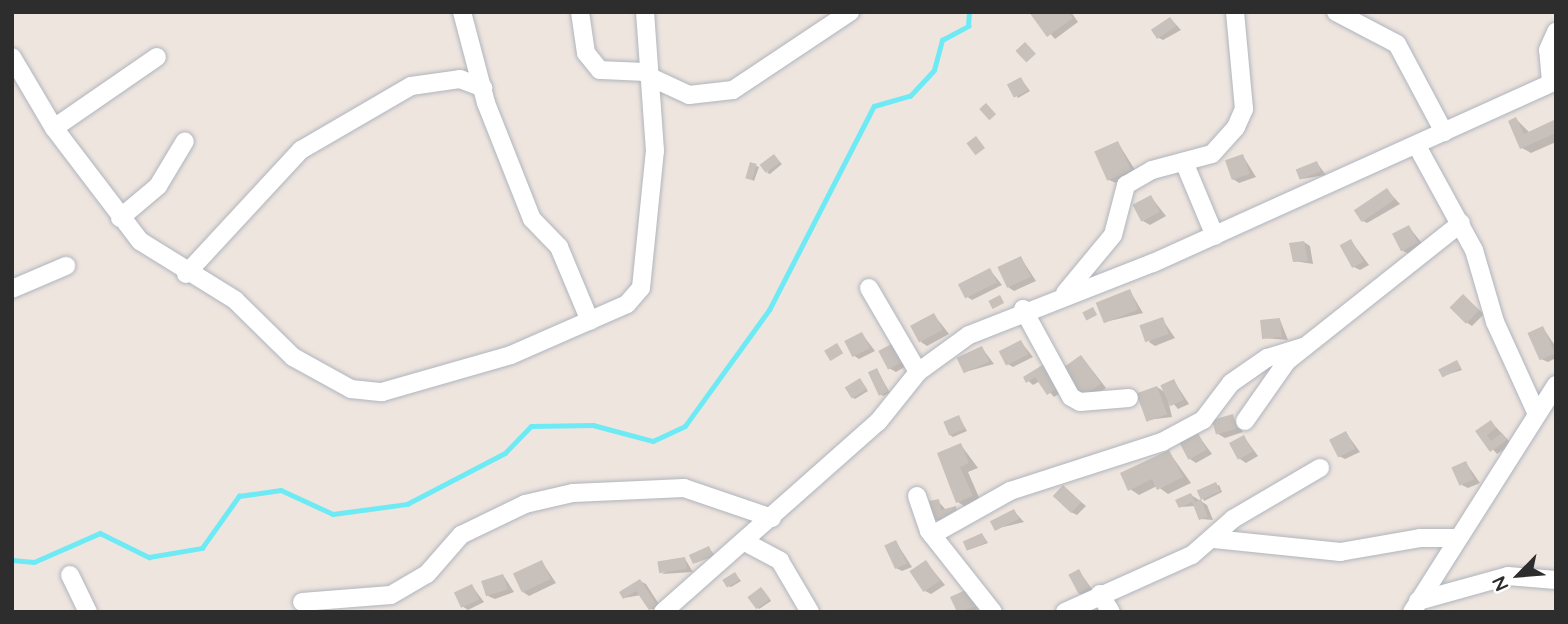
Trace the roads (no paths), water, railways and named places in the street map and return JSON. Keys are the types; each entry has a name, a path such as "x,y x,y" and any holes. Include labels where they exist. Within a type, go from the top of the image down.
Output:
{"street":[{"path":"462,12 482,88 532,219 559,247 590,321"},
{"path":"580,12 586,53 600,70 648,74 689,95 733,90 850,12"},
{"path":"12,57 54,128 120,218 186,274 235,300 293,357 351,389 382,392 489,361 627,304 644,276 655,151 645,12"},
{"path":"1065,293 1113,235 1126,185 1226,142 1244,109 1235,12"},
{"path":"1336,12 1396,44 1444,132"},
{"path":"663,612 878,422 918,372 969,335 1023,309 1215,236 1417,146 1554,81 1548,50 1556,32"},
{"path":"54,128 157,57"},
{"path":"186,274 301,150 411,86 460,79 482,88"},
{"path":"120,218 158,186 185,141"},
{"path":"1417,146 1461,223 1495,322 1536,412"},
{"path":"1184,162 1215,236"},
{"path":"1245,421 1303,347 1461,223"},
{"path":"12,289 66,266"},
{"path":"869,288 918,372"},
{"path":"1023,309 1071,397 1080,402 1129,398"},
{"path":"932,535 1010,491 1162,442 1203,420 1231,383 1267,358 1303,347"},
{"path":"1415,606 1457,538 1492,493 1536,412 1556,385"},
{"path":"1065,612 1192,555 1214,539 1233,519 1320,468"},
{"path":"302,602 391,603 427,574 461,535 525,504 573,493 684,488 772,518"},
{"path":"918,496 932,535 993,612"},
{"path":"1214,539 1340,552 1420,538 1457,538"},
{"path":"745,542 780,561 810,612"},
{"path":"70,575 88,612"},
{"path":"1415,606 1508,576 1556,580"},
{"path":"1100,594 1111,612"}],"waterway":[{"path":"12,560 34,562 100,533 149,557 202,548 239,496 281,490 333,514 407,504 505,453 531,426 593,425 653,441 685,426 769,310 874,106 910,96 934,70 942,40 968,26 969,12"}]}
